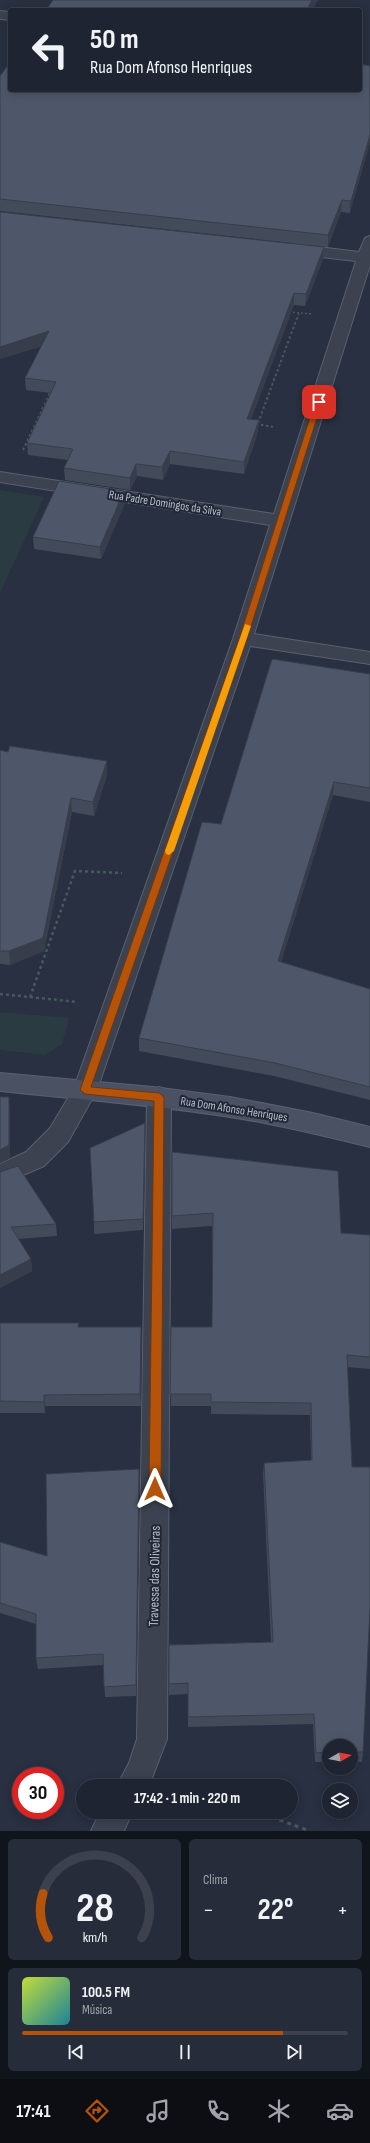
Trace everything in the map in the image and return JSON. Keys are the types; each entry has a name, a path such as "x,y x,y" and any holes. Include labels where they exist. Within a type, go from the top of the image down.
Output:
{"main road":[{"name":"Rua Dom Afonso Henriques","path":"0,1082 159,1097 305,1121 370,1138"}],"street":[{"path":"0,1175 35,1160 59,1135 85,1090 116,1007 243,639 282,521 367,249 280,247"},
{"name":"Rua Padre Domingos da Silva","path":"0,477 282,521"},
{"path":"243,639 370,658"},
{"name":"Travessa das Oliveiras","path":"136,1779 141,1771 152,1740 159,1097"},
{"path":"106,1831 114,1819"}],"path":[{"path":"284,311 317,315"},
{"path":"258,424 299,313"},
{"path":"22,452 53,389"},
{"path":"49,396 55,397"},
{"path":"250,423 277,427"},
{"path":"30,997 75,870 161,875"},
{"path":"0,994 116,1007"},
{"path":"277,1819 310,1831"}],"shaded area":[{"path":"0,490 44,497 0,593"},
{"path":"0,1012 69,1018 62,1044 45,1055 0,1050"}],"building":[{"path":"53,0 312,0 308,8 47,8"},
{"path":"362,64 370,66 370,135 351,201 342,200 328,235 0,199 0,76 8,65 8,92 362,92"},
{"path":"0,212 324,247 306,294 294,293 247,419 259,420 244,462 170,451 162,467 136,464 130,478 64,468 73,449 27,443 56,382 25,378 49,331 0,347"},
{"path":"59,481 124,491 100,547 33,537"},
{"path":"272,659 370,674 370,788 334,782 278,961 370,989 370,1087 275,1063 139,1038 202,822 221,824"},
{"path":"10,746 107,761 93,802 71,798 43,938 9,951 0,951 0,750 8,752"},
{"path":"0,1097 9,1097 9,1145 0,1150"},
{"path":"145,1123 143,1219 94,1222 90,1148"},
{"path":"172,1152 338,1171 341,1233 370,1235 370,1357 347,1355 352,1467 370,1467 370,1608 363,1752 358,1752 358,1739 322,1739 322,1753 316,1753 314,1714 188,1717 188,1683 169,1684 169,1645 273,1642 264,1463 312,1460 311,1403 211,1402 211,1394 170,1394 171,1327 212,1327 213,1213 172,1216"},
{"path":"18,1166 56,1224 11,1227 31,1259 0,1275 0,1172"},
{"path":"0,1323 79,1323 78,1327 141,1327 140,1394 44,1395 44,1402 0,1401"},
{"path":"139,1469 136,1685 104,1687 103,1654 36,1658 36,1614 0,1603 0,1542 47,1556 46,1474"}],"slow traffic":[{"path":"169,851 247,626"}],"route":[{"path":"155,1489 159,1097 85,1090 116,1007 224,690 243,639 319,402"}]}
